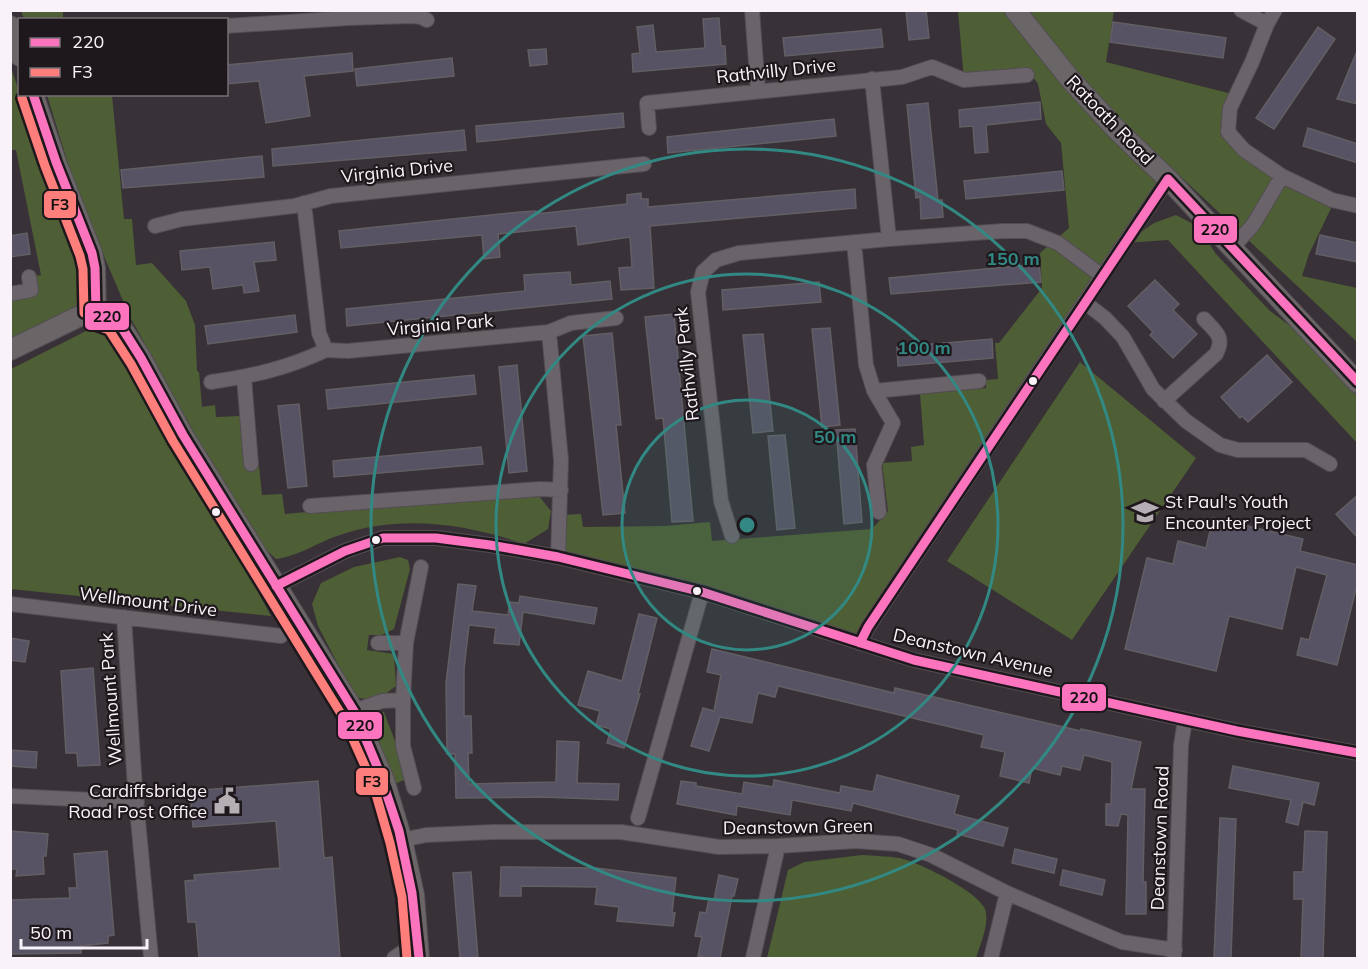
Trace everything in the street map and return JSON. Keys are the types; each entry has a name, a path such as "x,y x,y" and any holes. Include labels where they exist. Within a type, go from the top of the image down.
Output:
{"main road":[{"name":"Ratoath Road","path":"1015,10 1070,78 1116,129 1168,179 1358,383"},
{"path":"10,26 18,50"},
{"path":"34,96 56,162 92,253 95,268 96,313"},
{"path":"10,350 82,315 96,313 117,320 141,358 183,435 354,711 384,780 402,840 414,896 418,950"}],"street":[{"path":"752,10 758,90"},
{"path":"1241,10 1267,24"},
{"path":"1275,10 1230,108 1228,132 1244,150 1282,176 1332,200 1358,206"},
{"path":"228,25 247,17 411,16 427,20"},
{"name":"Rathvilly Drive","path":"649,128 647,103 902,77 932,68 964,80 1027,75"},
{"path":"872,79 889,239"},
{"name":"Virginia Drive","path":"155,226 182,219 294,206 331,196 644,164"},
{"path":"1232,248 1253,225 1282,176"},
{"path":"860,643 868,627 1168,179"},
{"path":"211,382 244,377 295,364 326,350 319,333 304,203"},
{"name":"Rathvilly Park","path":"732,536 722,501 698,292 703,272 716,260 739,254 889,239 1027,231 1058,243 1102,276"},
{"path":"854,243 866,365 874,391 893,423 874,465 879,512"},
{"path":"10,294 31,290 29,277"},
{"path":"1084,302 1105,318 1123,337 1153,389 1164,401 1186,421 1220,445 1239,450 1306,450 1330,464"},
{"path":"558,557 561,490 560,430 549,332 571,323 616,318"},
{"path":"1164,401 1216,354 1221,346 1220,336 1204,319"},
{"name":"Virginia Park","path":"326,350 348,351 549,332"},
{"path":"244,377 251,464"},
{"path":"874,391 979,381"},
{"path":"310,506 540,489 561,490"},
{"name":"Deanstown Avenue","path":"276,586 345,551 382,538 436,538 490,545 558,557 702,592 914,660 1185,720 1358,753"},
{"path":"414,788 403,746 404,700 406,643 421,567"},
{"path":"638,818 702,592"},
{"name":"Wellmount Drive","path":"10,604 281,636"},
{"name":"Wellmount Park","path":"124,617 151,958"},
{"path":"378,643 406,643"},
{"path":"354,711 382,701 404,700"},
{"name":"Deanstown Road","path":"1174,954 1181,745 1185,720"},
{"path":"10,796 137,802"},
{"name":"Deanstown Green","path":"402,840 426,835 493,832 621,832 719,847 856,841 898,844 931,855 1007,893 1122,942 1174,954"},
{"path":"753,958 778,846"},
{"path":"991,958 1007,893"},
{"path":"394,958 418,950"}],"green space":[{"path":"21,11 63,11 63,18 24,18"},
{"path":"958,11 1114,11 1106,62 1240,96 1236,110 1236,124 1244,151 1335,200 1309,254 1302,276 1357,288 1357,342 1180,176 1117,129 1165,183 859,642 559,557 562,515 581,514 583,527 665,526 710,522 712,541 872,529 888,511 882,463 912,461 911,447 924,445 920,394 986,388 986,380 998,379 995,343 999,343 1042,288 1040,253 1069,228 1061,143 1046,124 1038,84 1031,74 964,80"},
{"path":"10,65 18,88 18,96 21,96 83,279 83,293 77,305 56,319 11,341 11,290 31,286 30,277 41,275 16,150 11,150"},
{"path":"47,96 112,96 124,219 132,219 136,265 152,263 186,301 195,325 197,371 199,372 202,407 215,405 216,417 240,416 245,468 259,466 262,495 282,494 285,514 535,491 551,511 548,529 524,544 455,526 407,523 384,525 337,536 301,552 276,559 252,537 130,317 77,193"},
{"path":"1176,215 1197,226 1216,254 1270,311 1301,334 1357,396 1357,443 1168,240 1125,243 1154,223"},
{"path":"90,329 116,340 217,515 271,616 11,589 11,369"},
{"path":"1080,362 1196,458 1072,640 947,561"},
{"path":"400,557 408,560 410,569 394,629 382,635 369,635 367,650 394,654 396,686 377,698 355,697 318,626 312,604 321,583 354,567"},
{"path":"375,711 384,712 409,778 392,785 364,718"},
{"path":"862,855 908,860 947,878 972,894 985,909 986,915 984,934 976,958 767,958 788,870 804,862"}],"building":[{"path":"906,10 926,10 929,38 909,40"},
{"path":"719,18 721,46 725,46 726,64 633,72 632,54 640,53 637,27 653,25 656,52 705,48 703,19"},
{"path":"1113,22 1226,38 1223,58 1110,42"},
{"path":"1318,27 1335,39 1274,129 1256,118"},
{"path":"881,29 883,47 785,56 783,38"},
{"path":"546,49 547,64 530,66 528,50"},
{"path":"1358,51 1358,104 1337,99"},
{"path":"352,53 353,71 304,76 310,116 266,123 259,81 228,84 228,65"},
{"path":"452,58 454,76 357,86 355,69"},
{"path":"1040,102 1041,119 986,125 988,152 975,153 973,126 960,127 959,110"},
{"path":"928,103 938,200 942,200 943,217 921,219 920,197 916,198 907,105"},
{"path":"623,113 624,127 477,142 476,126"},
{"path":"834,119 836,136 668,153 667,137"},
{"path":"1308,128 1358,144 1358,163 1303,146"},
{"path":"464,130 466,150 273,166 272,149"},
{"path":"262,156 264,177 123,188 121,170"},
{"path":"1062,171 1064,190 966,199 964,181"},
{"path":"855,189 856,208 650,226 654,288 621,290 619,268 632,267 630,237 578,245 576,226 498,234 500,257 484,259 482,235 341,248 339,231 520,212 536,211 536,214 627,204 627,195 641,193 641,199 648,199 648,207"},
{"path":"27,233 30,254 10,257 10,236"},
{"path":"1320,235 1358,243 1358,262 1316,254"},
{"path":"274,242 276,260 254,262 259,291 244,293 243,285 213,289 210,267 182,270 180,251"},
{"path":"1039,264 1041,282 891,294 889,278"},
{"path":"570,272 571,285 610,281 612,299 347,326 346,309 525,291 524,275"},
{"path":"1155,280 1179,304 1173,310 1197,334 1173,358 1150,335 1153,332 1128,306"},
{"path":"819,282 821,302 723,310 722,290"},
{"path":"674,314 693,521 672,522 663,418 656,419 645,317"},
{"path":"295,315 297,332 208,344 205,326"},
{"path":"830,328 840,425 822,427 812,329"},
{"path":"612,333 621,425 616,425 625,513 603,515 583,336"},
{"path":"763,334 773,431 753,433 743,335"},
{"path":"992,339 993,358 898,366 897,347"},
{"path":"1267,355 1292,382 1248,422 1242,416 1240,418 1221,397"},
{"path":"517,365 527,471 509,473 499,367"},
{"path":"474,375 476,394 328,409 326,390"},
{"path":"299,404 307,486 288,488 278,406"},
{"path":"855,429 862,522 844,524 836,430"},
{"path":"785,435 795,528 777,530 768,436"},
{"path":"481,447 483,464 334,477 333,461"},
{"path":"1358,495 1358,538 1336,514"},
{"path":"1213,518 1303,539 1300,551 1358,565 1358,581 1337,665 1297,655 1301,638 1309,640 1327,575 1296,567 1282,629 1229,616 1216,671 1125,649 1147,558 1173,564 1178,541 1206,548"},
{"path":"458,584 476,586 472,611 508,615 510,602 519,603 520,596 597,608 594,624 523,612 519,645 494,643 496,628 469,625 464,669 464,716 471,716 472,753 468,753 469,784 556,782 557,741 579,742 577,783 619,784 618,800 543,797 456,798 455,754 447,754 446,683"},
{"path":"639,614 657,618 638,694 640,694 624,748 607,743 611,729 596,725 600,711 578,705 588,671 622,681"},
{"path":"10,638 29,641 25,662 10,660"},
{"path":"712,649 894,693 895,688 1081,731 1081,729 1141,742 1131,789 1145,789 1143,882 1146,882 1146,914 1126,914 1128,815 1121,814 1118,826 1106,825 1106,804 1111,804 1112,762 1084,755 1080,770 1062,766 1060,775 1032,768 1029,783 1000,776 1005,752 981,747 984,735 778,686 775,697 758,693 752,723 720,717 709,751 691,746 703,708 714,711 721,675 707,672"},
{"path":"93,668 100,765 78,766 77,753 66,753 61,671"},
{"path":"10,750 37,752 36,768 10,766"},
{"path":"1233,766 1319,783 1314,805 1303,802 1298,825 1286,822 1291,800 1229,788"},
{"path":"877,775 959,796 954,814 1008,828 1003,846 957,834 958,830 853,803 851,811 792,800 790,815 737,806 736,815 677,804 681,781 742,794 744,782 773,787 774,780 840,793 841,786 873,792"},
{"path":"318,781 324,858 332,857 340,958 199,958 196,922 188,922 185,881 195,880 194,875 280,868 276,821 193,827 190,791"},
{"path":"1220,818 1236,819 1231,958 1214,958"},
{"path":"10,831 48,834 46,856 43,856 44,874 16,876 17,869 10,869"},
{"path":"1305,831 1327,832 1323,958 1301,958 1303,899 1294,899 1294,872 1303,872"},
{"path":"1015,849 1057,859 1054,873 1012,863"},
{"path":"107,851 114,935 108,936 108,943 81,946 81,953 10,954 10,900 70,898 69,888 77,888 74,854"},
{"path":"501,867 596,868 676,878 672,913 675,913 673,926 617,921 619,907 595,904 597,887 521,886 521,896 500,896"},
{"path":"1063,870 1105,880 1102,895 1060,885"},
{"path":"471,872 478,958 460,958 453,873"},
{"path":"719,875 738,879 734,896 732,896 720,958 698,956 702,937 695,936 700,912 706,913 709,899 714,900"}],"transit line":[{"name":"220","path":"34,96 56,162 92,253 95,268 96,313 117,320 141,358 183,435 354,711 379,771 399,831 412,893 419,958"},
{"name":"F3","path":"22,98 45,166 80,256 83,269 84,313"},
{"name":"220","path":"860,643 868,627 1168,179 1358,382"},
{"name":"F3","path":"92,324 109,330 131,364 173,441 343,717 373,784 390,843 402,897 407,958"},
{"name":"220","path":"276,586 345,551 383,538 436,538 490,545 558,557 702,592 914,660 1237,731 1358,753"}],"place":[{"name":"St Paul's Youth Encounter Project","path":"1145,512"},
{"name":"Cardiffsbridge Road Post Office","path":"227,801"}]}
